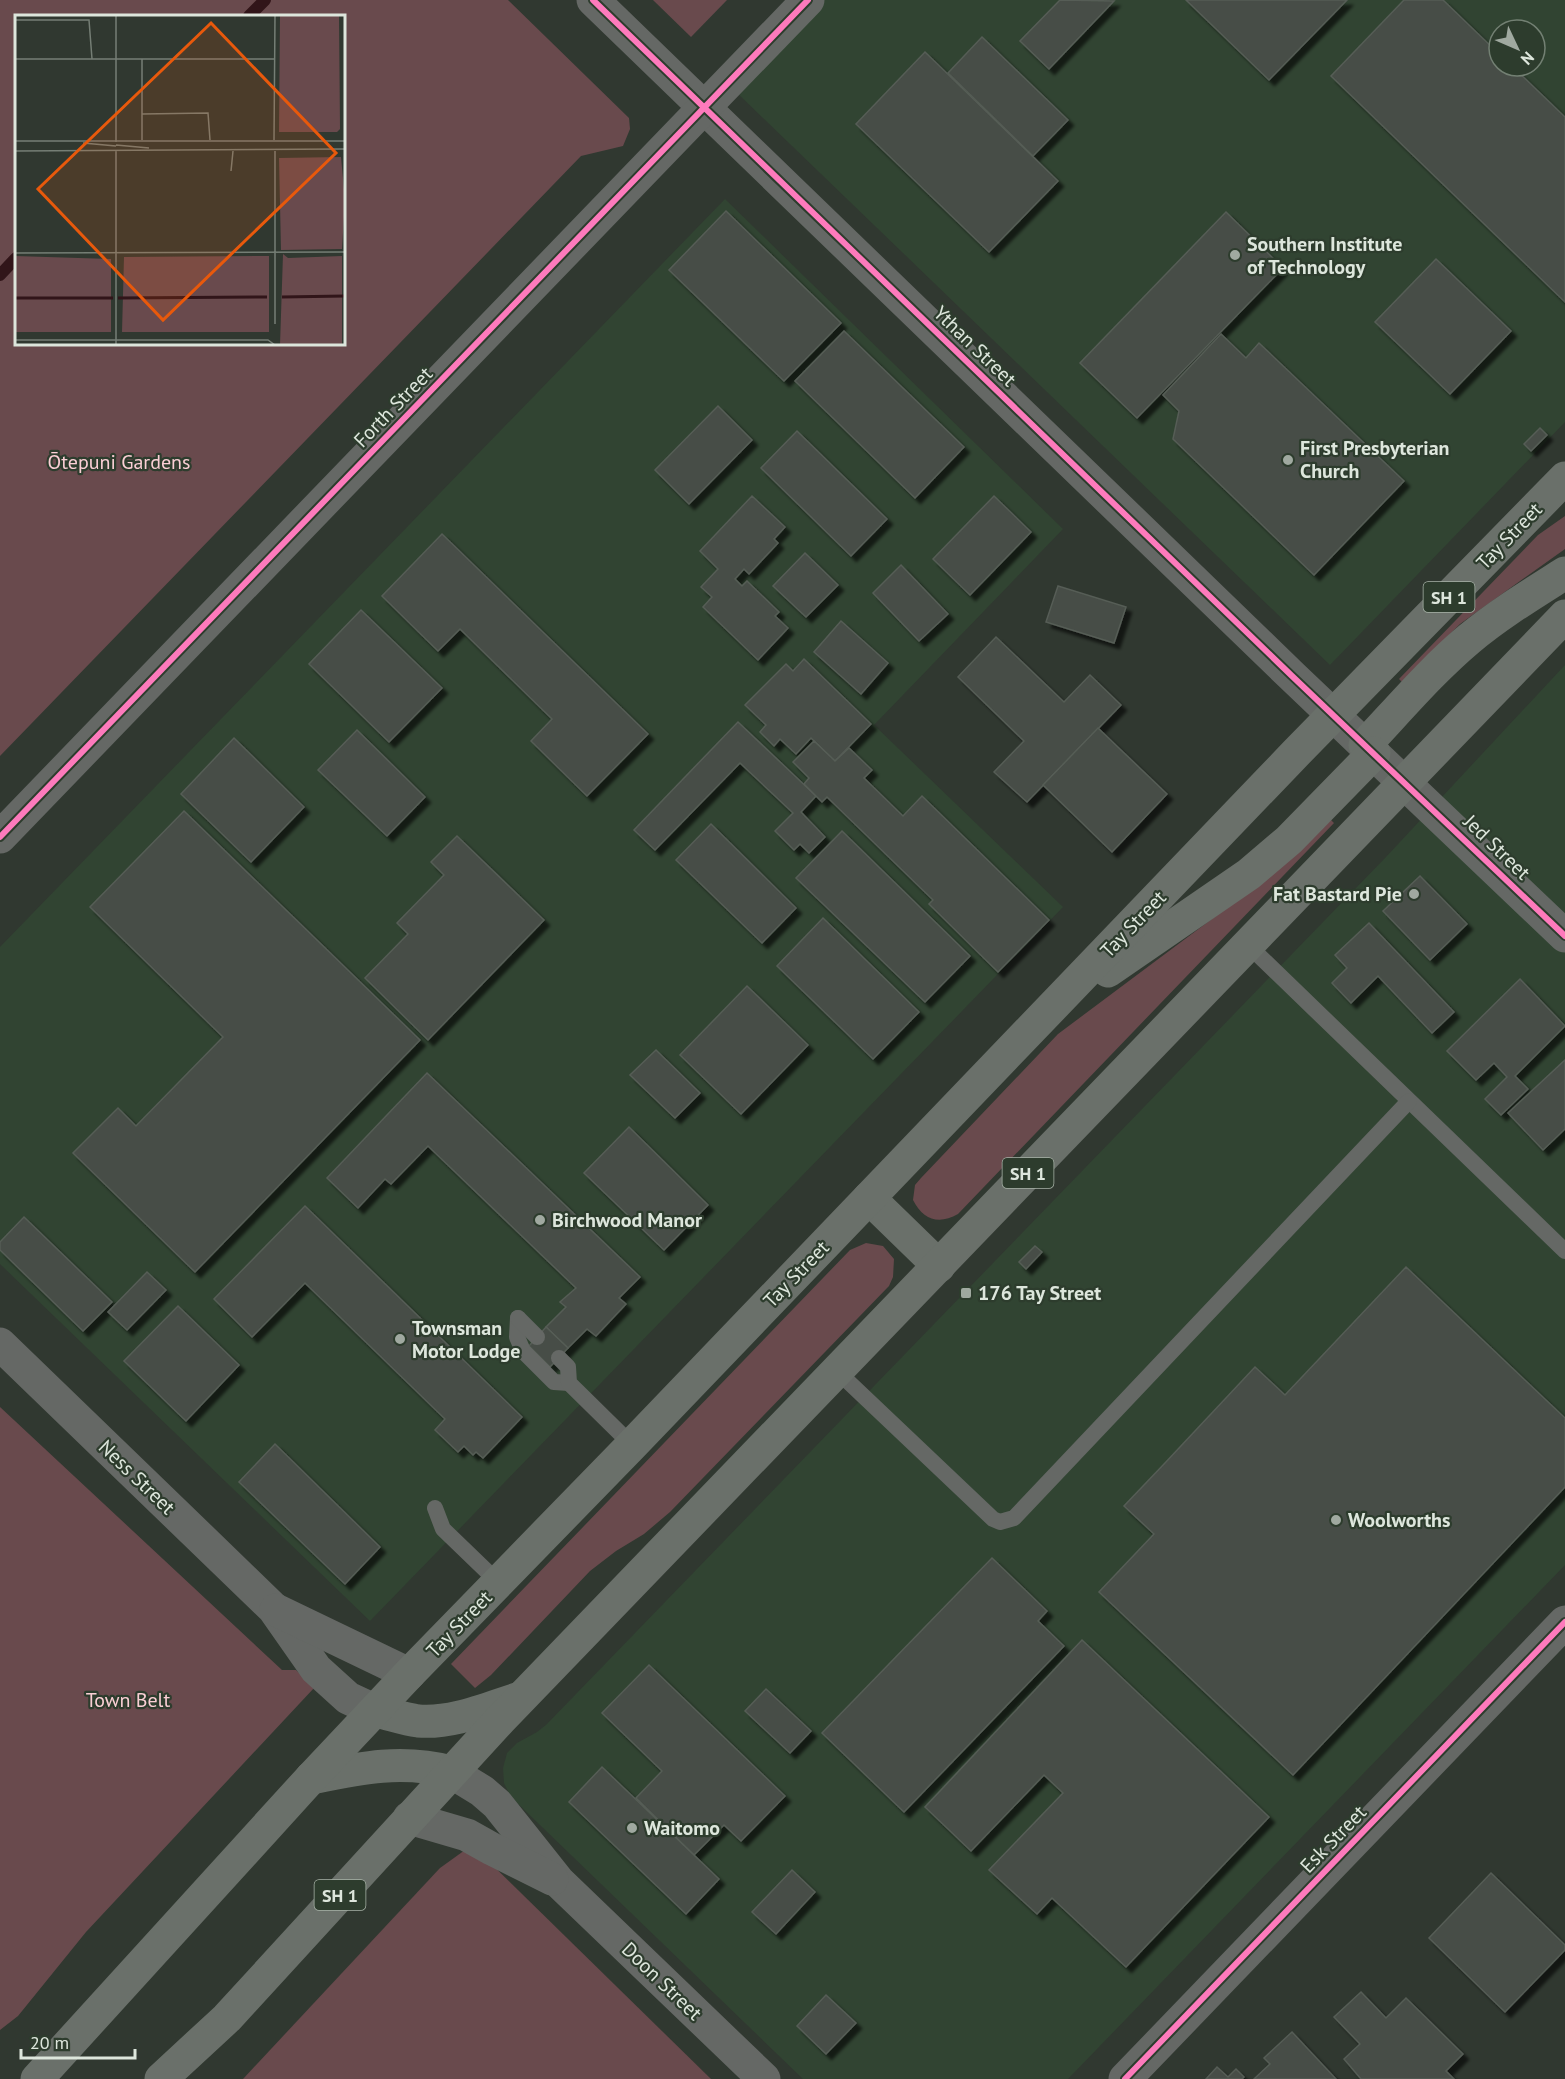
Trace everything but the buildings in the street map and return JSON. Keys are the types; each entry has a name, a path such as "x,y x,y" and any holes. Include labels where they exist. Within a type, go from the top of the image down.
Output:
{"highway":[{"name":"Tay Street","path":"37,2079 311,1778 409,1674 1565,478"},
{"path":"1028,1034 1095,980 1271,857 1370,749 1410,697 1468,639 1501,614 1565,573"},
{"name":"SH 1","path":"161,2079 227,2018 522,1697 1565,616"},
{"path":"869,1198 939,1266"},
{"path":"376,1711 416,1721 433,1721 456,1717 522,1697"},
{"path":"311,1778 383,1765 427,1766 451,1772"}],"street":[{"name":"Ythan Street","path":"593,0 1370,749"},
{"name":"Forth Street","path":"0,837 808,0"},
{"name":"Jed Street","path":"1370,749 1565,936"},
{"name":"Ness Street","path":"0,1344 274,1609 316,1670 348,1698 376,1711"},
{"name":"Ness Street","path":"274,1609 409,1674"},
{"name":"Esk Street","path":"1125,2079 1565,1622"},
{"name":"Doon Street","path":"451,1772 482,1791 497,1804 559,1882 764,2079"},
{"name":"Doon Street","path":"409,1818 467,1835 492,1850 559,1882"}],"lane":[{"path":"1248,945 1565,1251"},
{"path":"837,1371 993,1519 1000,1522 1008,1521 1014,1518 1409,1101"},
{"path":"537,1337 518,1318 517,1337 523,1351 555,1382 569,1383 632,1445"},
{"path":"559,1358 568,1367 569,1383"},
{"path":"435,1508 443,1529 499,1583"}],"shaded area":[{"name":"Southern Institute of Technology","path":"816,0 1565,0 1565,422 1330,665 732,88"},
{"path":"725,199 1063,529 874,725 1063,907 370,1621 0,1264 0,947"},
{"path":"1565,665 1565,1565 1068,2079 803,2079 511,1797 504,1783 503,1768 507,1753 517,1743 546,1725 1386,857"}],"green space":[{"name":"Ōtepuni Gardens","path":"0,0 508,0 629,118 630,129 623,146 581,156 0,756"},
{"path":"653,0 727,0 691,37"},
{"path":"1565,516 1565,549 1460,624 1402,682 1399,679 1538,535"},
{"path":"1331,820 1334,823 958,1214 944,1219 932,1219 917,1207 913,1200 915,1185 1058,1034 1260,883"},
{"path":"866,1243 883,1246 894,1259 893,1277 889,1286 670,1512 644,1534 616,1551 590,1571 491,1675 475,1688 451,1664 850,1250"},
{"name":"Town Belt","path":"0,1407 282,1670 296,1670 314,1688 86,1932 18,2016 0,2030"},
{"path":"472,1845 711,2079 243,2079 440,1868"}],"waterway":[{"path":"250,15 265,0"},
{"path":"0,275 15,259"}],"cycle path":[{"path":"593,0 1292,676 1565,936"},
{"path":"0,837 808,0"},
{"path":"1125,2079 1565,1622"}],"place":[{"name":"Southern Institute of Technology","path":"1235,255"},
{"name":"First Presbyterian Church","path":"1288,460"},
{"name":"Fat Bastard Pie","path":"1414,894"},
{"name":"Birchwood Manor","path":"540,1220"},
{"name":"176 Tay Street","path":"966,1293"},
{"name":"Townsman Motor Lodge","path":"400,1339"},
{"name":"Woolworths","path":"1336,1520"},
{"name":"Waitomo","path":"632,1828"}]}
